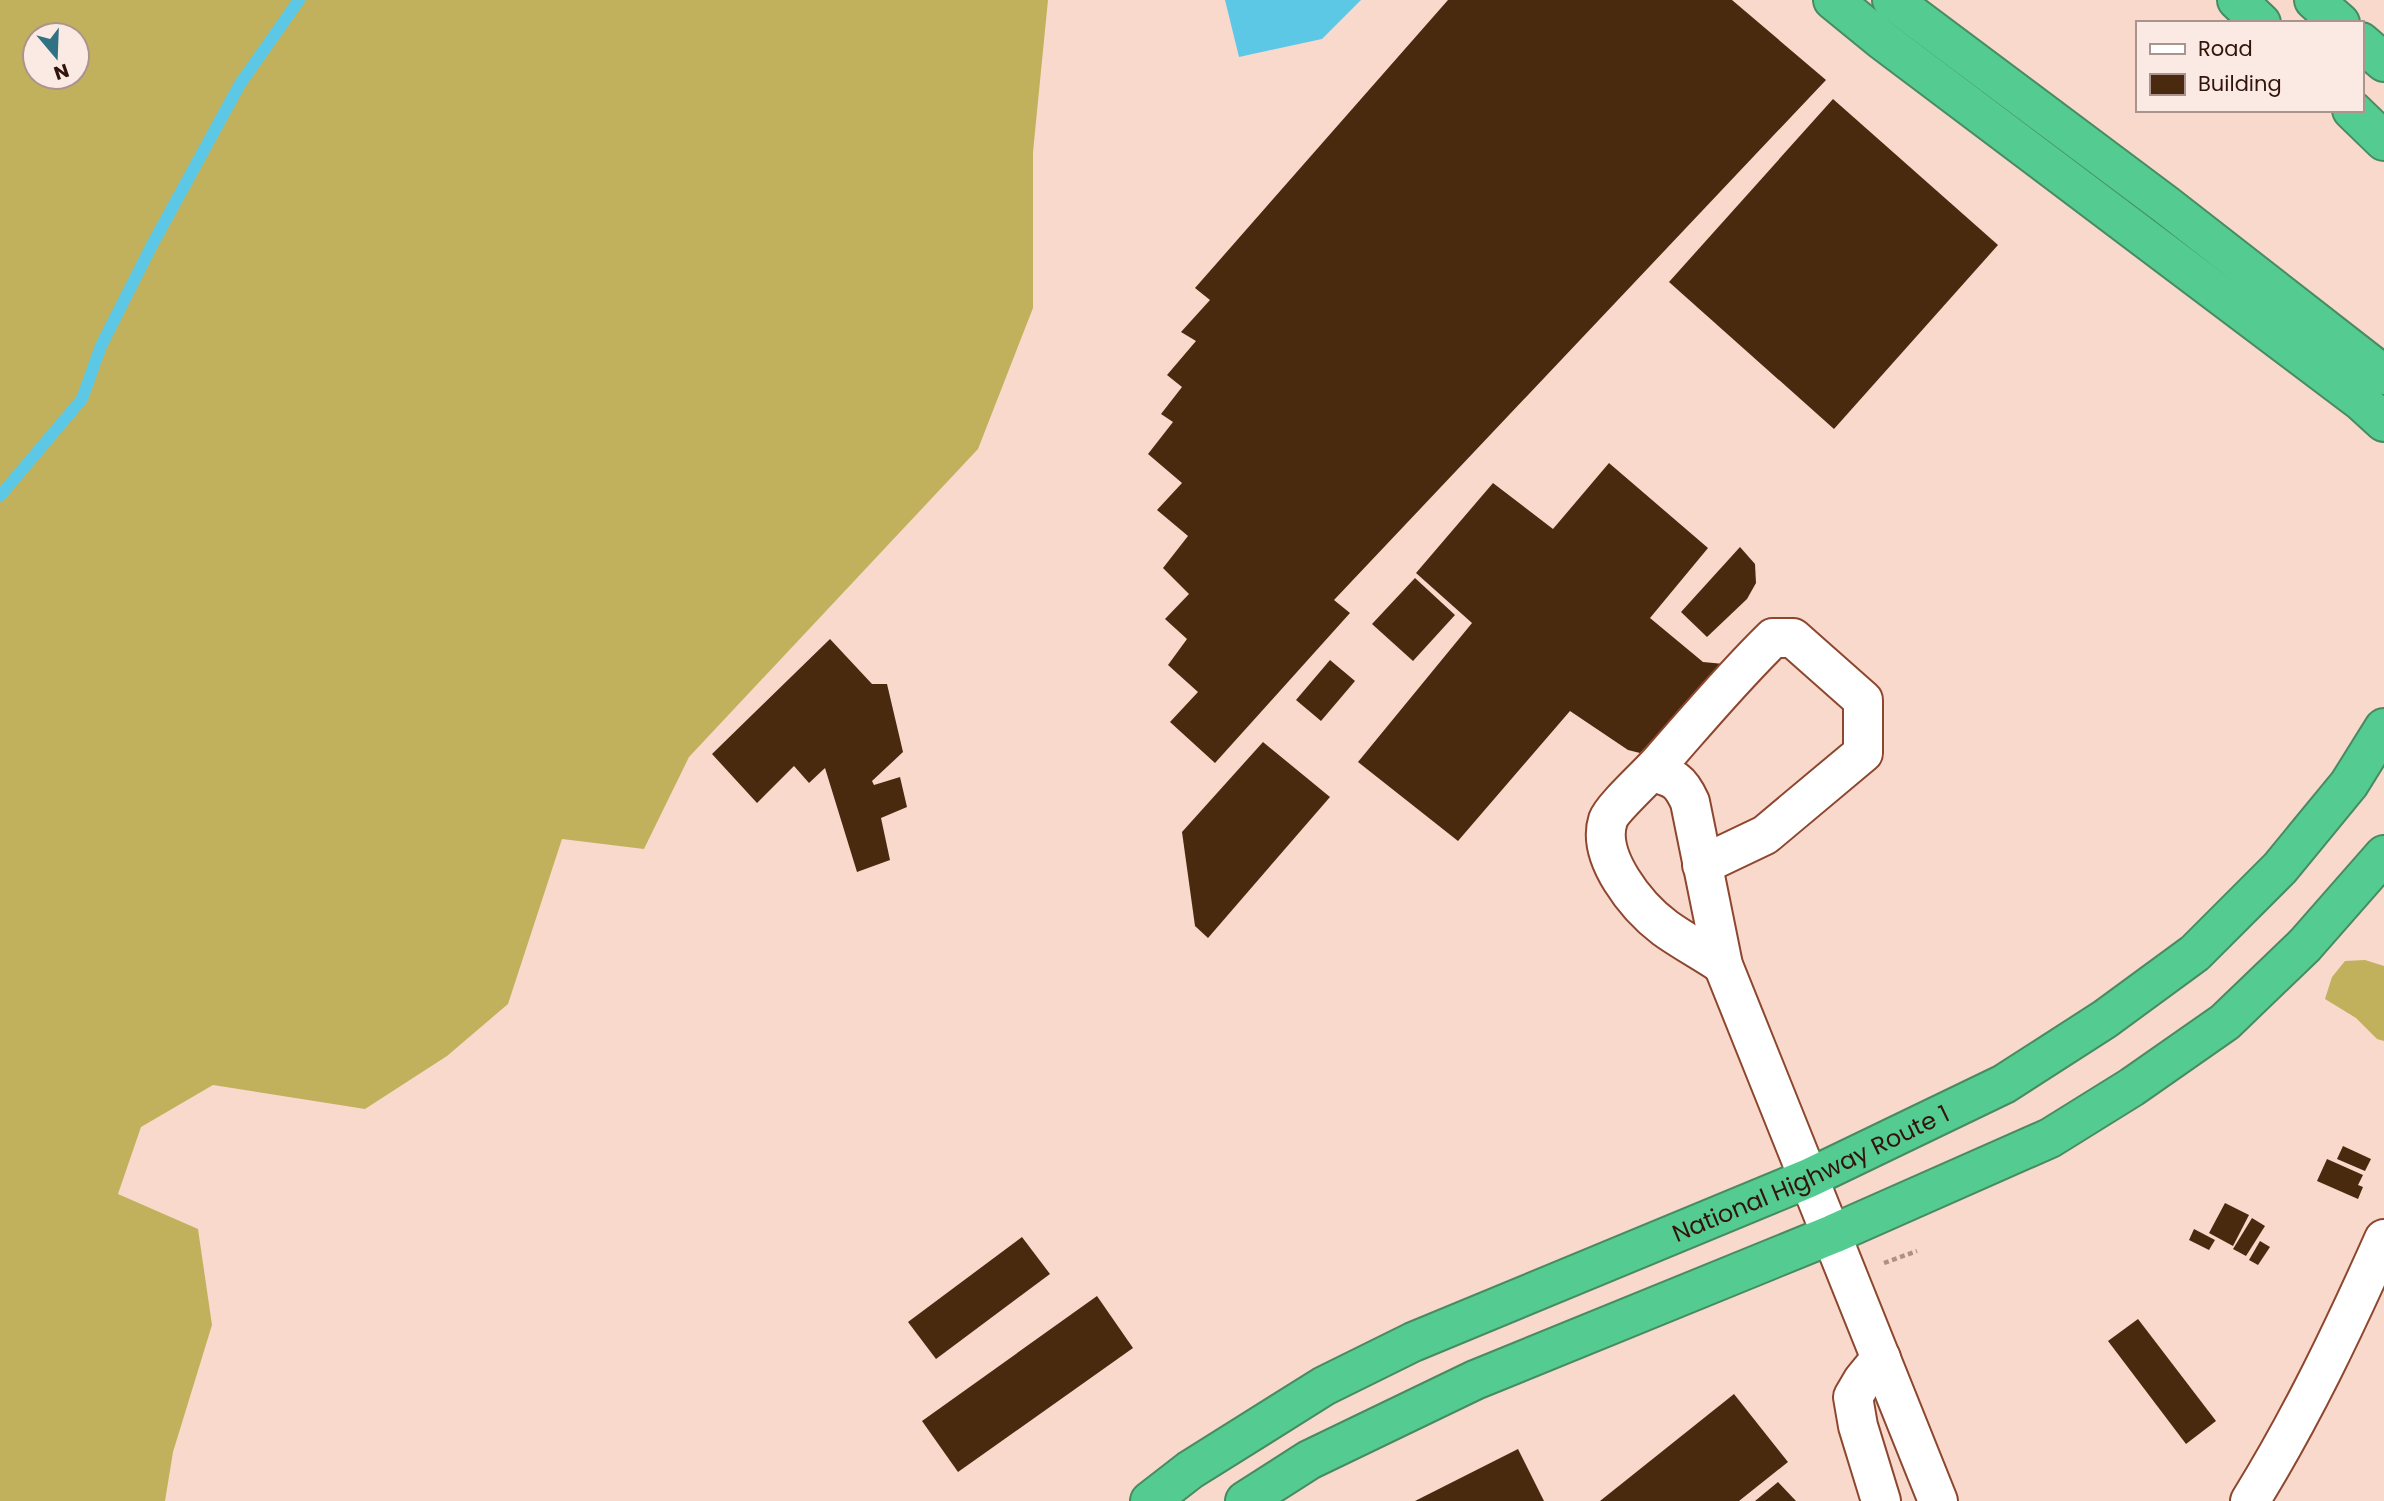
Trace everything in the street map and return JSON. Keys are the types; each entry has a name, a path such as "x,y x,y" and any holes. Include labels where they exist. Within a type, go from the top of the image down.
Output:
{"highway":[{"path":"1833,0 1882,40 2361,401 2384,422"},
{"path":"1892,0 2166,205 2384,375"},
{"path":"2237,0 2259,21"},
{"path":"2314,0 2338,21"},
{"path":"2363,43 2384,62"},
{"path":"2354,112 2384,141"},
{"name":"National Highway Route 1","path":"1150,1501 1190,1470 1335,1380 1413,1342 1808,1178 2004,1084 2105,1019 2195,953 2280,868 2349,784 2384,728"},
{"path":"1245,1501 1309,1460 1475,1380 1833,1234 2050,1138 2133,1087 2225,1022 2305,945 2384,855"}],"street":[{"path":"1702,865 1765,835 1863,752 1863,700 1793,638 1773,638 1739,671 1652,772 1608,817 1605,837 1611,862 1626,887 1662,926 1723,965"},
{"path":"1652,772 1673,777 1684,788 1690,802 1723,965 1938,1501"},
{"path":"2250,1501 2336,1347 2374,1287 2384,1239"},
{"path":"1881,1358 1853,1397 1858,1426 1881,1501"}],"shaded area":[{"path":"0,0 1048,0 1033,152 1033,308 978,449 689,757 644,849 562,839 508,1004 447,1056 365,1109 213,1085 141,1127 118,1194 198,1229 212,1325 173,1452 165,1501 0,1501"},
{"path":"2365,960 2384,966 2384,1041 2377,1039 2356,1018 2325,999 2332,977 2345,961"}],"water":[{"path":"1225,0 1361,0 1322,39 1239,57"}],"building":[{"path":"1448,0 1732,0 1826,80 1334,600 1350,613 1215,763 1170,722 1198,692 1168,665 1187,639 1165,619 1189,594 1163,568 1188,536 1157,510 1182,483 1148,454 1173,422 1161,414 1182,387 1167,375 1196,341 1181,332 1210,300 1195,288"},
{"path":"1833,99 1998,245 1834,429 1669,282"},
{"path":"1609,463 1708,548 1650,618 1703,662 1724,664 1640,753 1628,750 1570,711 1458,841 1358,762 1472,623 1416,573 1493,483 1553,529"},
{"path":"1740,547 1755,564 1756,583 1747,599 1707,637 1681,612"},
{"path":"1415,578 1455,615 1413,661 1372,624"},
{"path":"830,639 872,684 887,684 903,752 872,781 874,785 900,777 907,807 881,818 890,860 857,872 825,768 809,783 794,766 757,803 712,754"},
{"path":"1330,660 1355,681 1321,721 1296,700"},
{"path":"1263,742 1330,797 1208,938 1195,926 1182,832"},
{"path":"2343,1146 2371,1159 2365,1171 2337,1159"},
{"path":"2327,1159 2363,1175 2358,1185 2363,1187 2358,1199 2317,1181"},
{"path":"2225,1203 2249,1215 2233,1246 2209,1233"},
{"path":"2252,1218 2265,1226 2246,1256 2233,1249"},
{"path":"2194,1229 2215,1240 2209,1250 2189,1240"},
{"path":"1022,1237 1050,1274 936,1359 908,1322"},
{"path":"2260,1241 2270,1247 2258,1265 2249,1260"},
{"path":"1097,1296 1133,1348 958,1472 922,1421"},
{"path":"2138,1319 2216,1421 2186,1444 2108,1341"},
{"path":"1734,1394 1788,1462 1739,1501 1600,1501"},
{"path":"1518,1449 1544,1501 1415,1501"},
{"path":"1778,1482 1796,1501 1755,1501"}],"waterway":[{"path":"0,496 82,399 101,346 152,245 240,84 299,0"}]}
